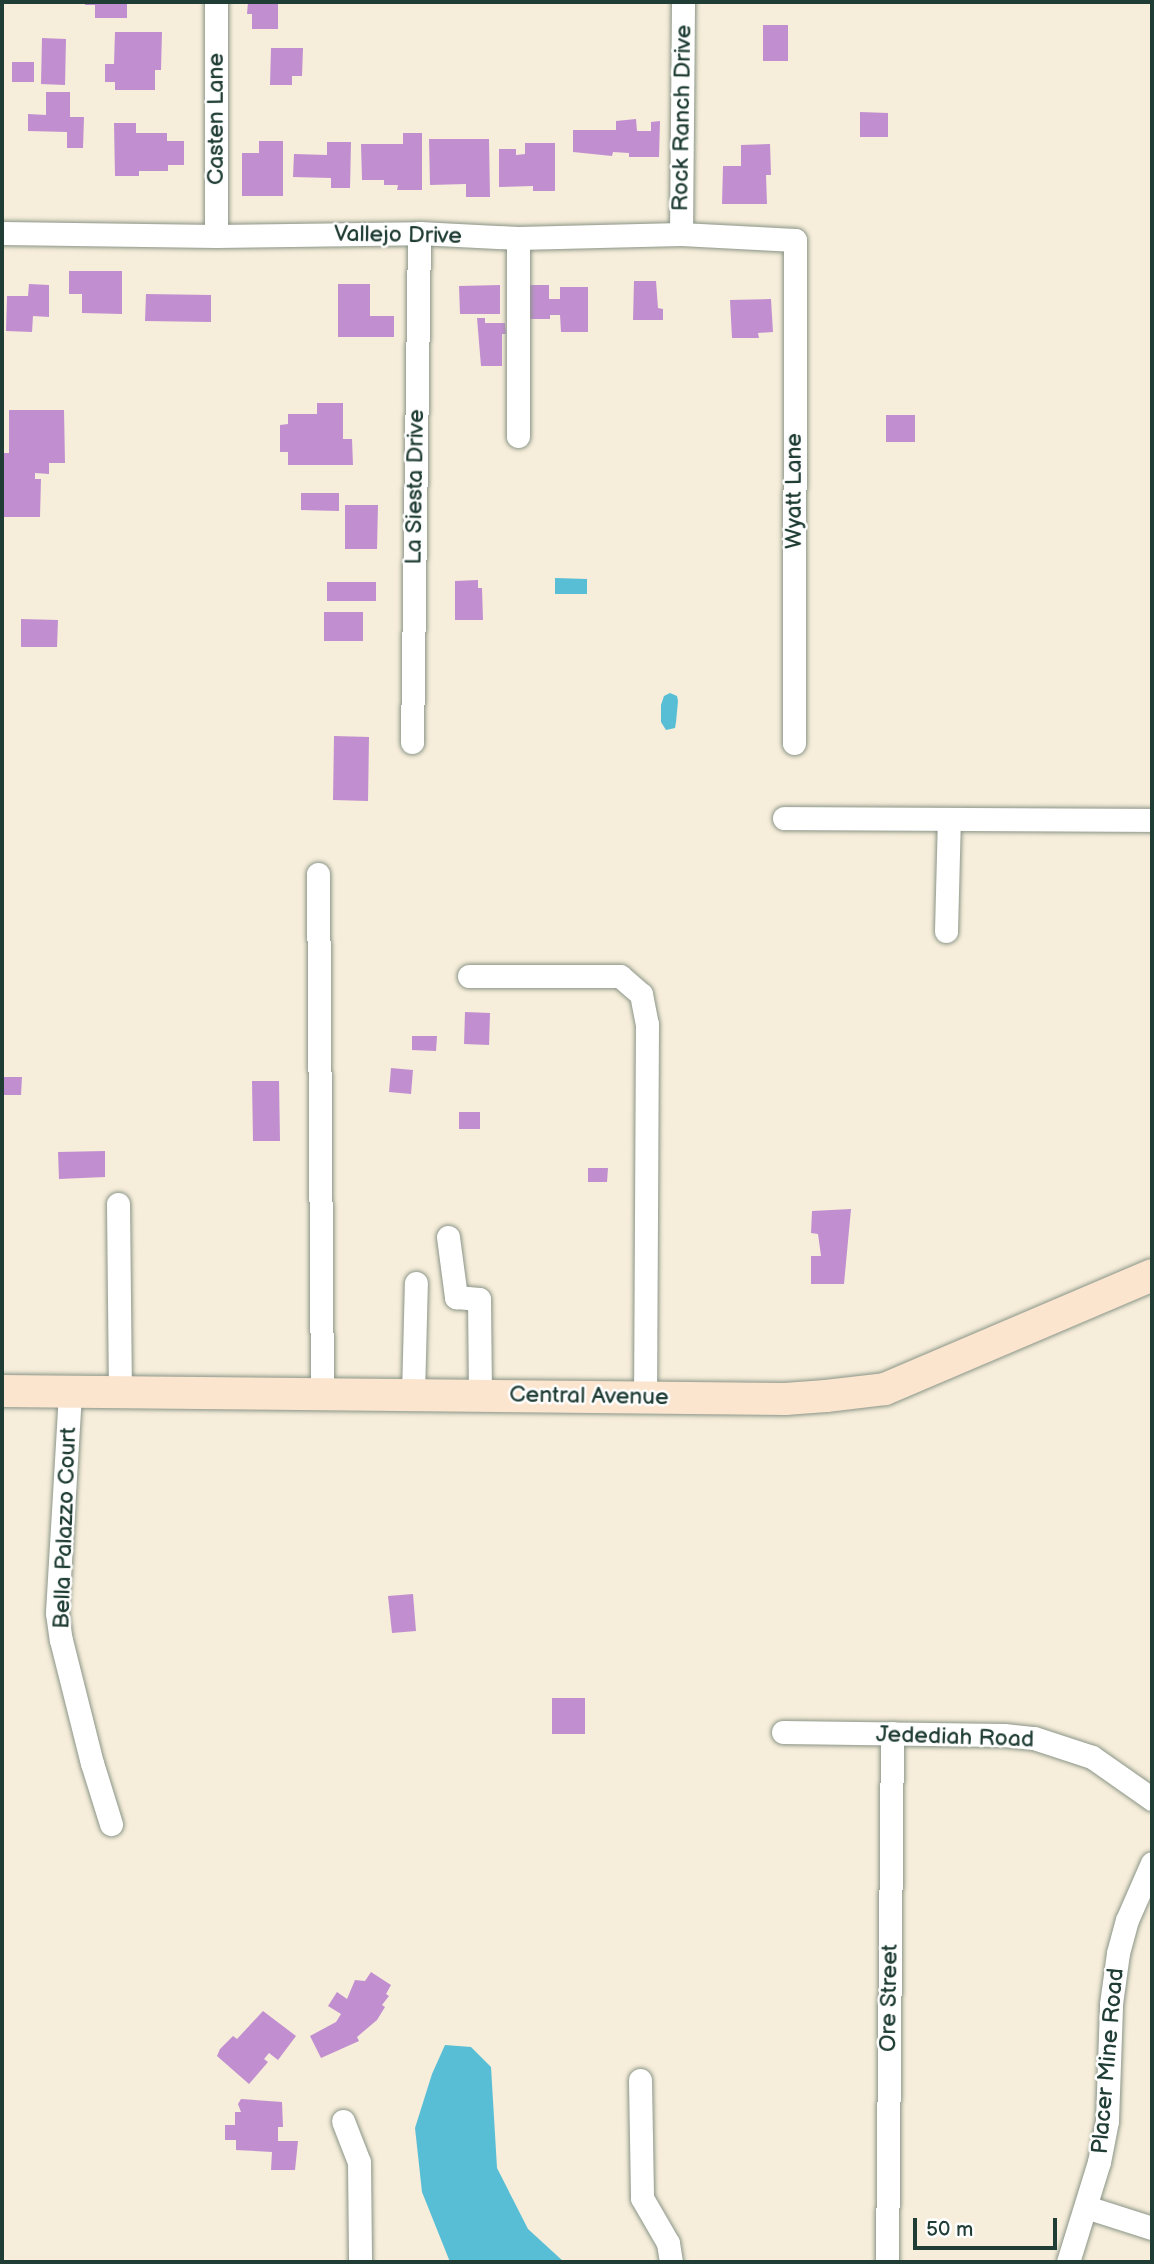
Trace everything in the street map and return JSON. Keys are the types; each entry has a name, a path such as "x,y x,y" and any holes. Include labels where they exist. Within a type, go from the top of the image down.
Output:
{"street":[{"name":"Casten Lane","path":"216,2 216,236"},
{"name":"Rock Ranch Drive","path":"681,234 683,2"},
{"name":"Vallejo Drive","path":"2,233 216,236 419,233 517,238 681,234 795,240"},
{"name":"La Siesta Drive","path":"412,742 419,233"},
{"path":"517,238 518,436"},
{"name":"Wyatt Lane","path":"794,743 795,240"},
{"path":"784,818 1152,820"},
{"path":"946,931 949,819"},
{"path":"318,874 322,1393"},
{"path":"469,976 620,976 642,994 647,1024 645,1397"},
{"path":"118,1204 120,1393"},
{"path":"448,1237 456,1297 479,1299 480,1395"},
{"name":"Central Avenue","path":"2,1391 785,1399 884,1389 1152,1275"},
{"path":"412,1394 416,1283"},
{"name":"Bella Palazzo Court","path":"70,1393 57,1613 61,1640 111,1824"},
{"name":"Jedediah Road","path":"783,1732 1004,1735 1054,1743 1092,1757 1118,1772 1152,1799"},
{"name":"Ore Street","path":"887,2262 891,1733"},
{"name":"Placer Mine Road","path":"1068,2262 1086,2207 1107,2121 1111,2004 1118,1953 1127,1920 1152,1863"},
{"path":"640,2080 642,2197 668,2243 671,2262"},
{"path":"342,2121 359,2162 360,2262"},
{"path":"1086,2207 1152,2228"}],"water":[{"path":"555,578 587,579 587,594 555,594"},
{"path":"670,693 677,696 676,722 675,728 666,730 661,722 661,705 664,696"},
{"path":"445,2045 471,2047 491,2067 497,2168 528,2229 564,2262 450,2262 422,2192 415,2128 432,2074"}],"building":[{"path":"85,2 127,2 127,18 95,18 95,5 85,5"},
{"path":"248,2 278,2 278,29 252,29 252,14 247,14"},
{"path":"763,25 788,25 788,61 763,61"},
{"path":"115,32 162,32 161,70 155,70 155,90 115,90 115,82 105,82 105,64 114,64"},
{"path":"42,38 66,39 65,85 41,84"},
{"path":"271,48 303,48 302,76 292,76 292,85 270,85"},
{"path":"12,62 34,62 34,82 12,82"},
{"path":"46,92 70,92 70,117 84,117 83,148 67,148 67,132 28,131 28,114 46,115"},
{"path":"860,112 888,113 888,137 860,137"},
{"path":"636,119 637,131 651,131 651,122 660,121 659,157 629,157 629,153 613,152 612,156 573,152 573,130 616,130 616,121"},
{"path":"114,123 136,123 136,133 167,133 167,141 184,141 184,165 168,165 168,171 139,171 139,176 115,176"},
{"path":"403,133 422,133 422,190 397,190 398,185 384,185 384,180 362,180 361,144 403,144"},
{"path":"429,139 489,139 490,197 466,197 466,184 430,185"},
{"path":"259,141 283,141 283,196 242,196 242,153 259,153"},
{"path":"327,142 351,142 350,188 331,188 331,178 293,177 294,154 327,155"},
{"path":"525,143 555,143 555,191 533,191 533,186 499,187 499,149 516,149 516,155 525,154"},
{"path":"770,144 771,175 766,175 767,204 722,204 723,166 741,166 741,145"},
{"path":"69,271 122,271 122,314 82,313 82,294 69,294"},
{"path":"634,281 656,281 658,308 663,309 663,320 633,320"},
{"path":"29,284 49,285 49,317 33,316 32,332 6,331 7,296 28,296"},
{"path":"338,284 370,284 370,316 394,316 394,337 338,337"},
{"path":"500,285 500,314 460,314 459,286"},
{"path":"527,285 549,285 549,299 560,299 560,287 588,287 588,332 561,332 560,315 550,315 550,319 528,319"},
{"path":"146,294 211,295 211,322 145,321"},
{"path":"771,299 773,332 758,333 759,338 732,338 730,300"},
{"path":"477,318 485,318 485,323 505,323 506,334 502,334 502,366 481,366"},
{"path":"317,403 343,403 343,439 352,439 353,465 288,465 288,452 280,452 280,425 288,424 288,414 317,414"},
{"path":"9,410 64,410 65,463 49,463 49,474 35,473 35,479 41,479 40,517 2,517 2,453 9,453"},
{"path":"886,415 915,415 915,442 886,442"},
{"path":"301,493 339,493 339,511 301,510"},
{"path":"345,505 378,505 377,549 345,549"},
{"path":"478,580 478,588 482,588 483,620 455,620 455,581"},
{"path":"327,582 376,582 376,601 327,601"},
{"path":"324,612 363,612 363,641 324,641"},
{"path":"21,619 58,620 57,647 21,647"},
{"path":"334,736 369,737 368,801 333,800"},
{"path":"465,1012 490,1013 489,1045 464,1044"},
{"path":"412,1036 437,1036 436,1051 412,1050"},
{"path":"391,1068 413,1070 411,1094 389,1092"},
{"path":"3,1077 22,1077 21,1095 2,1095"},
{"path":"252,1081 279,1081 280,1141 253,1141"},
{"path":"459,1112 480,1112 480,1129 459,1129"},
{"path":"105,1151 105,1177 59,1179 58,1152"},
{"path":"588,1168 608,1168 607,1182 588,1182"},
{"path":"851,1209 844,1284 811,1284 811,1256 821,1256 818,1234 811,1233 812,1211"},
{"path":"413,1594 416,1631 392,1633 388,1596"},
{"path":"552,1698 585,1698 585,1734 552,1734"},
{"path":"371,1972 391,1985 386,1994 389,1996 382,2005 385,2007 377,2020 357,2037 359,2041 321,2058 310,2036 336,2022 341,2014 328,2006 337,1992 347,1999 355,1980 365,1981"},
{"path":"263,2011 296,2036 278,2060 269,2053 264,2059 268,2062 249,2084 217,2056 233,2036 237,2039"},
{"path":"241,2099 282,2102 283,2127 278,2127 278,2141 298,2141 295,2170 271,2170 272,2152 236,2150 236,2140 225,2140 225,2125 235,2125 235,2112 241,2112 238,2104"}]}
